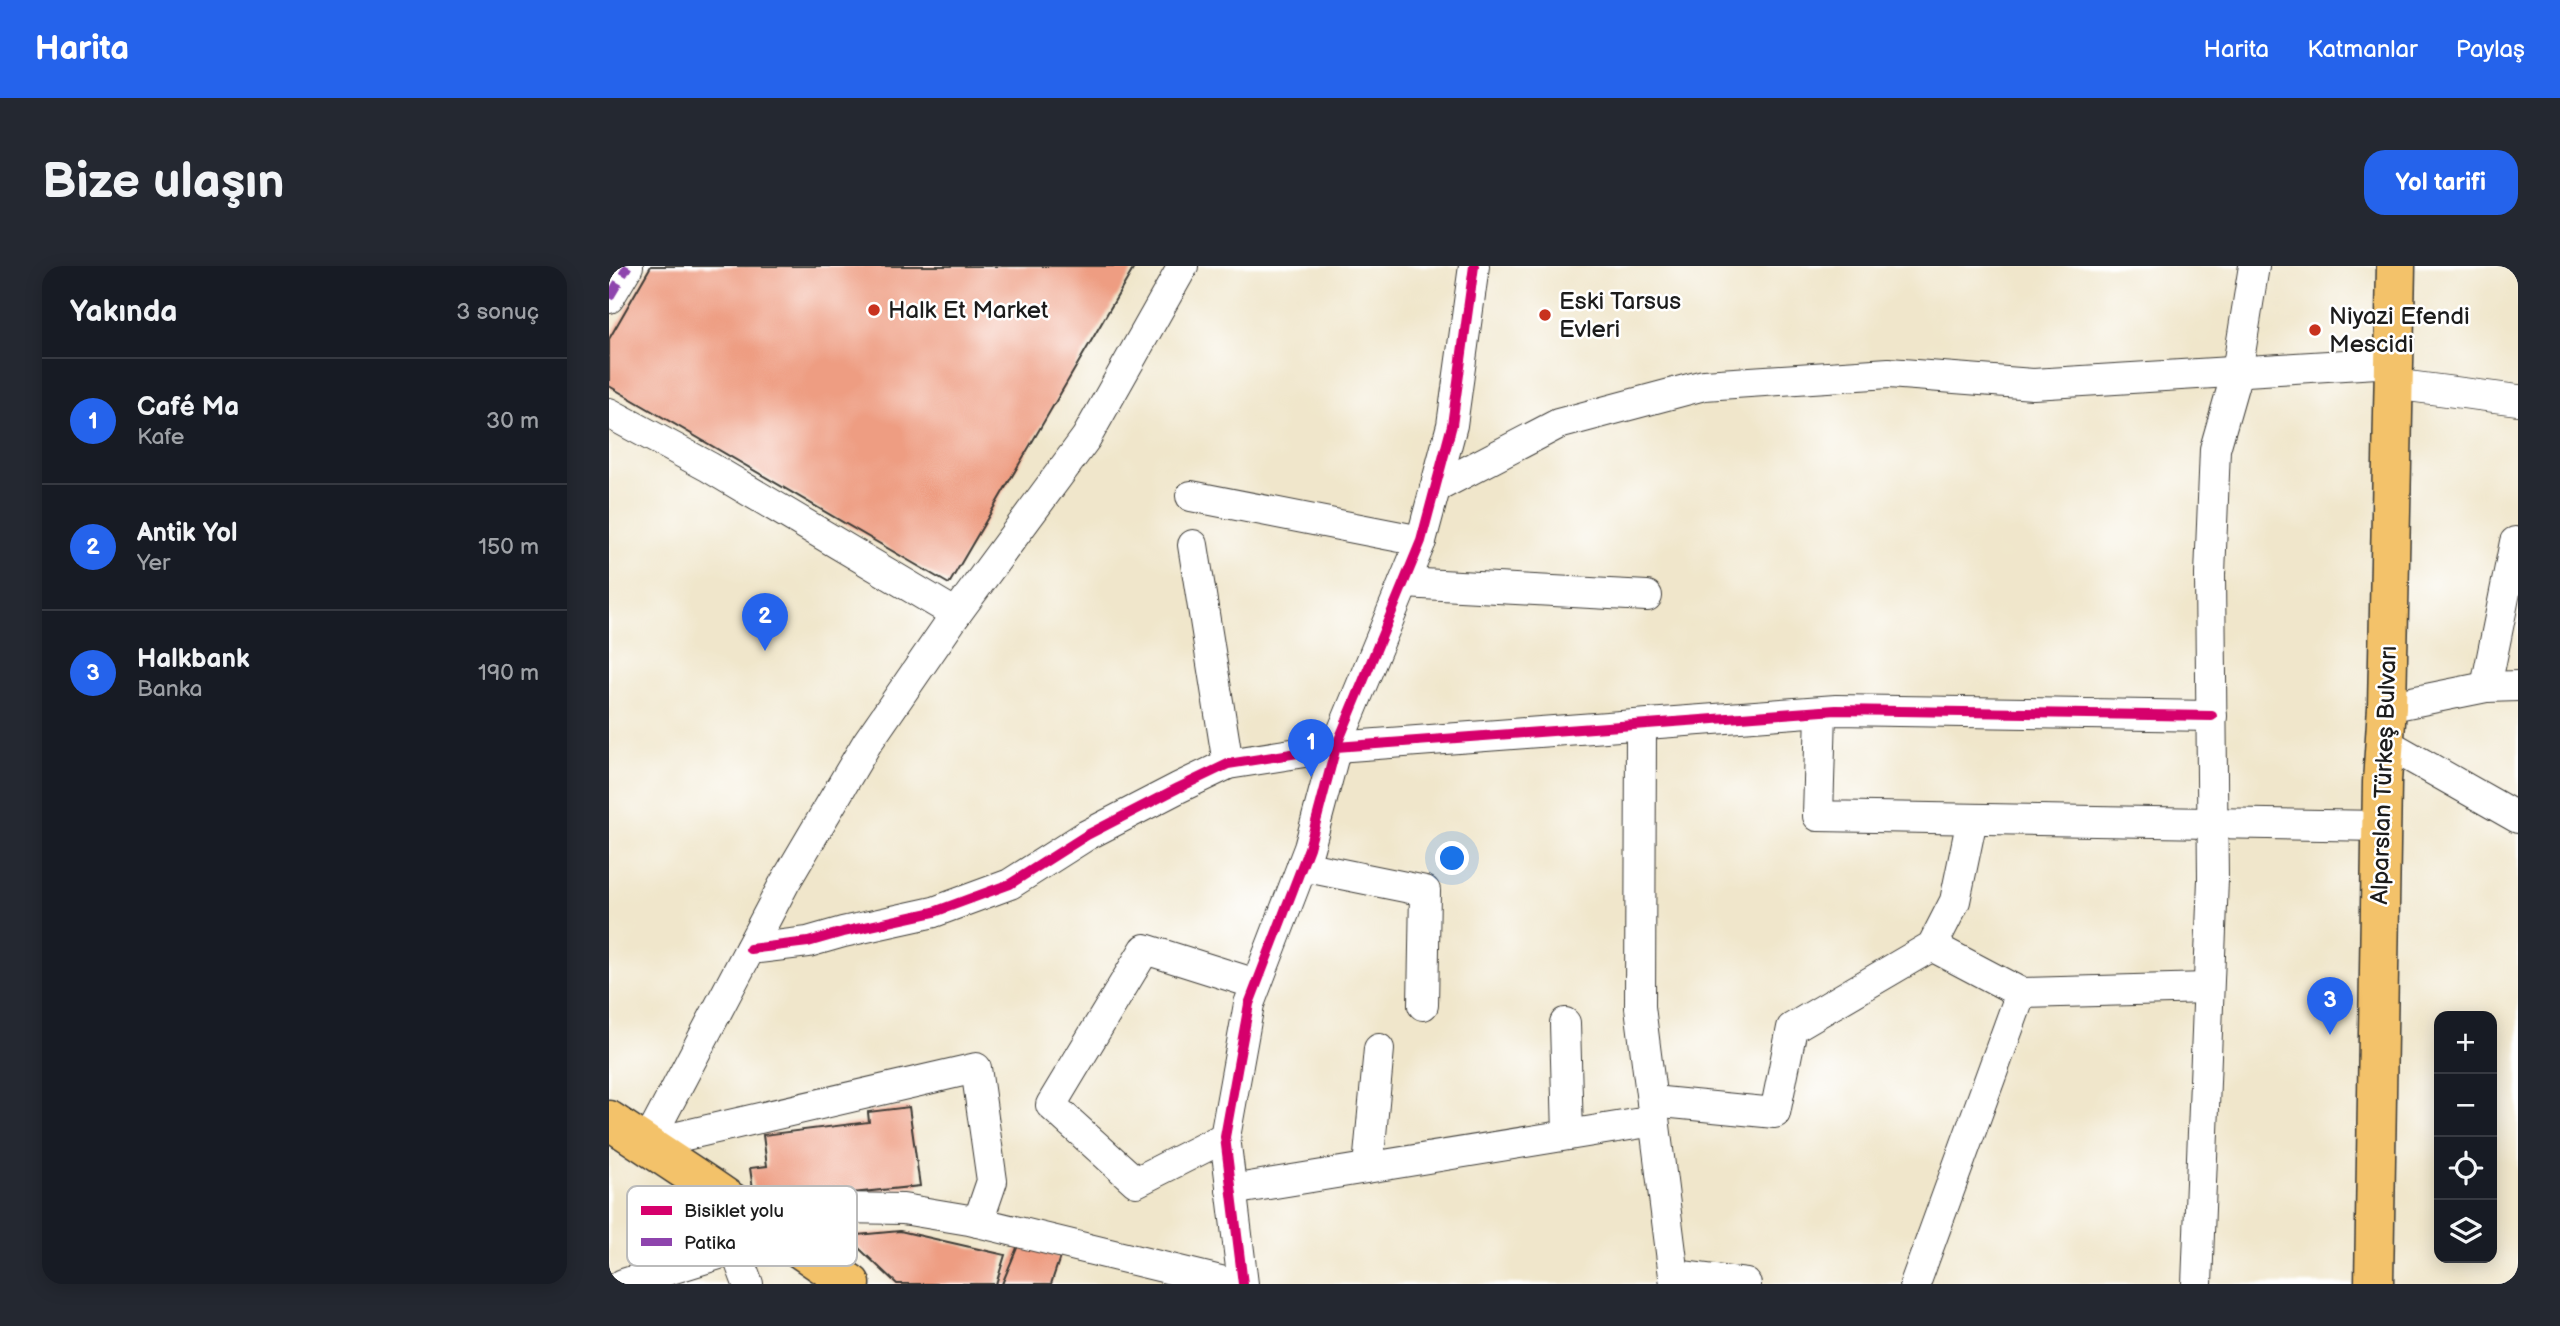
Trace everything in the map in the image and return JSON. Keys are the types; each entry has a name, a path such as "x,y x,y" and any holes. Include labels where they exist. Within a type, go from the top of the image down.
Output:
{"main road":[{"name":"Alparslan Türkeş Bulvarı","path":"2375,1284 2381,826 2386,724 2396,266"},
{"path":"609,1121 709,1186"},
{"path":"825,1266 851,1284"}],"street":[{"path":"609,298 628,266"},
{"path":"647,1144 784,884 867,743 956,614 1086,438 1184,266"},
{"path":"1243,1284 1225,1137 1249,1004 1302,866 1336,747 1421,541 1452,425 1474,266"},
{"path":"2197,1284 2213,824 2210,575 2215,449 2237,372 2254,266"},
{"path":"1435,488 1558,424 1704,385 1889,373 2033,384 2237,372 2393,373 2518,400"},
{"path":"609,412 709,467 956,614"},
{"path":"1191,496 1421,541"},
{"path":"2486,687 2515,542"},
{"path":"1193,545 1228,764"},
{"path":"1404,583 1647,596"},
{"path":"2386,724 2486,687 2518,687"},
{"path":"750,949 808,942 933,912 1010,884 1087,835 1228,764 1336,747 1821,712 2212,716"},
{"path":"1821,712 1818,816 2381,826"},
{"path":"2386,724 2518,818"},
{"path":"1641,725 1640,1007 1674,1280 1746,1284"},
{"path":"1231,1190 1568,1135 1653,1111 1775,1113 1792,1028 1932,946 1955,901 1972,819"},
{"path":"1302,866 1425,891 1423,1005"},
{"path":"1932,946 2021,993 2209,988"},
{"path":"1225,1137 1136,1182 1051,1105 1145,949 1257,984"},
{"path":"1915,1284 2021,993"},
{"path":"1565,1023 1568,1135"},
{"path":"1368,1167 1379,1049"},
{"path":"647,1144 976,1068 992,1181 978,1222"},
{"path":"857,1208 903,1209 978,1222 1233,1284"},
{"path":"622,1284 680,1266"},
{"path":"741,1266 748,1284"}],"building":[{"path":"651,266 1135,266 949,584 609,386 609,339"},
{"path":"909,1107 920,1186 857,1192 857,1186 753,1186 750,1168 767,1166 763,1135 869,1122 868,1112"},
{"path":"900,1231 1005,1255 996,1284 897,1284 857,1246 857,1235"},
{"path":"1019,1243 1060,1257 1051,1284 1002,1284"}],"marked path":[{"path":"609,298 628,266"}],"cycle path":[{"path":"1243,1284 1225,1137 1249,1004 1309,848 1336,747 1421,541 1452,425 1474,266"},
{"path":"750,949 808,942 934,912 1010,884 1087,835 1228,764 1336,747 1836,710 2212,716"}],"place":[{"name":"Halk Et Market","path":"874,310"},
{"name":"Eski Tarsus Evleri","path":"1545,315"},
{"name":"Niyazi Efendi Mescidi","path":"2315,330"},
{"name":"Antik Yol","path":"765,651"},
{"name":"Café Ma","path":"1311,777"},
{"name":"Halkbank","path":"2330,1035"}]}
